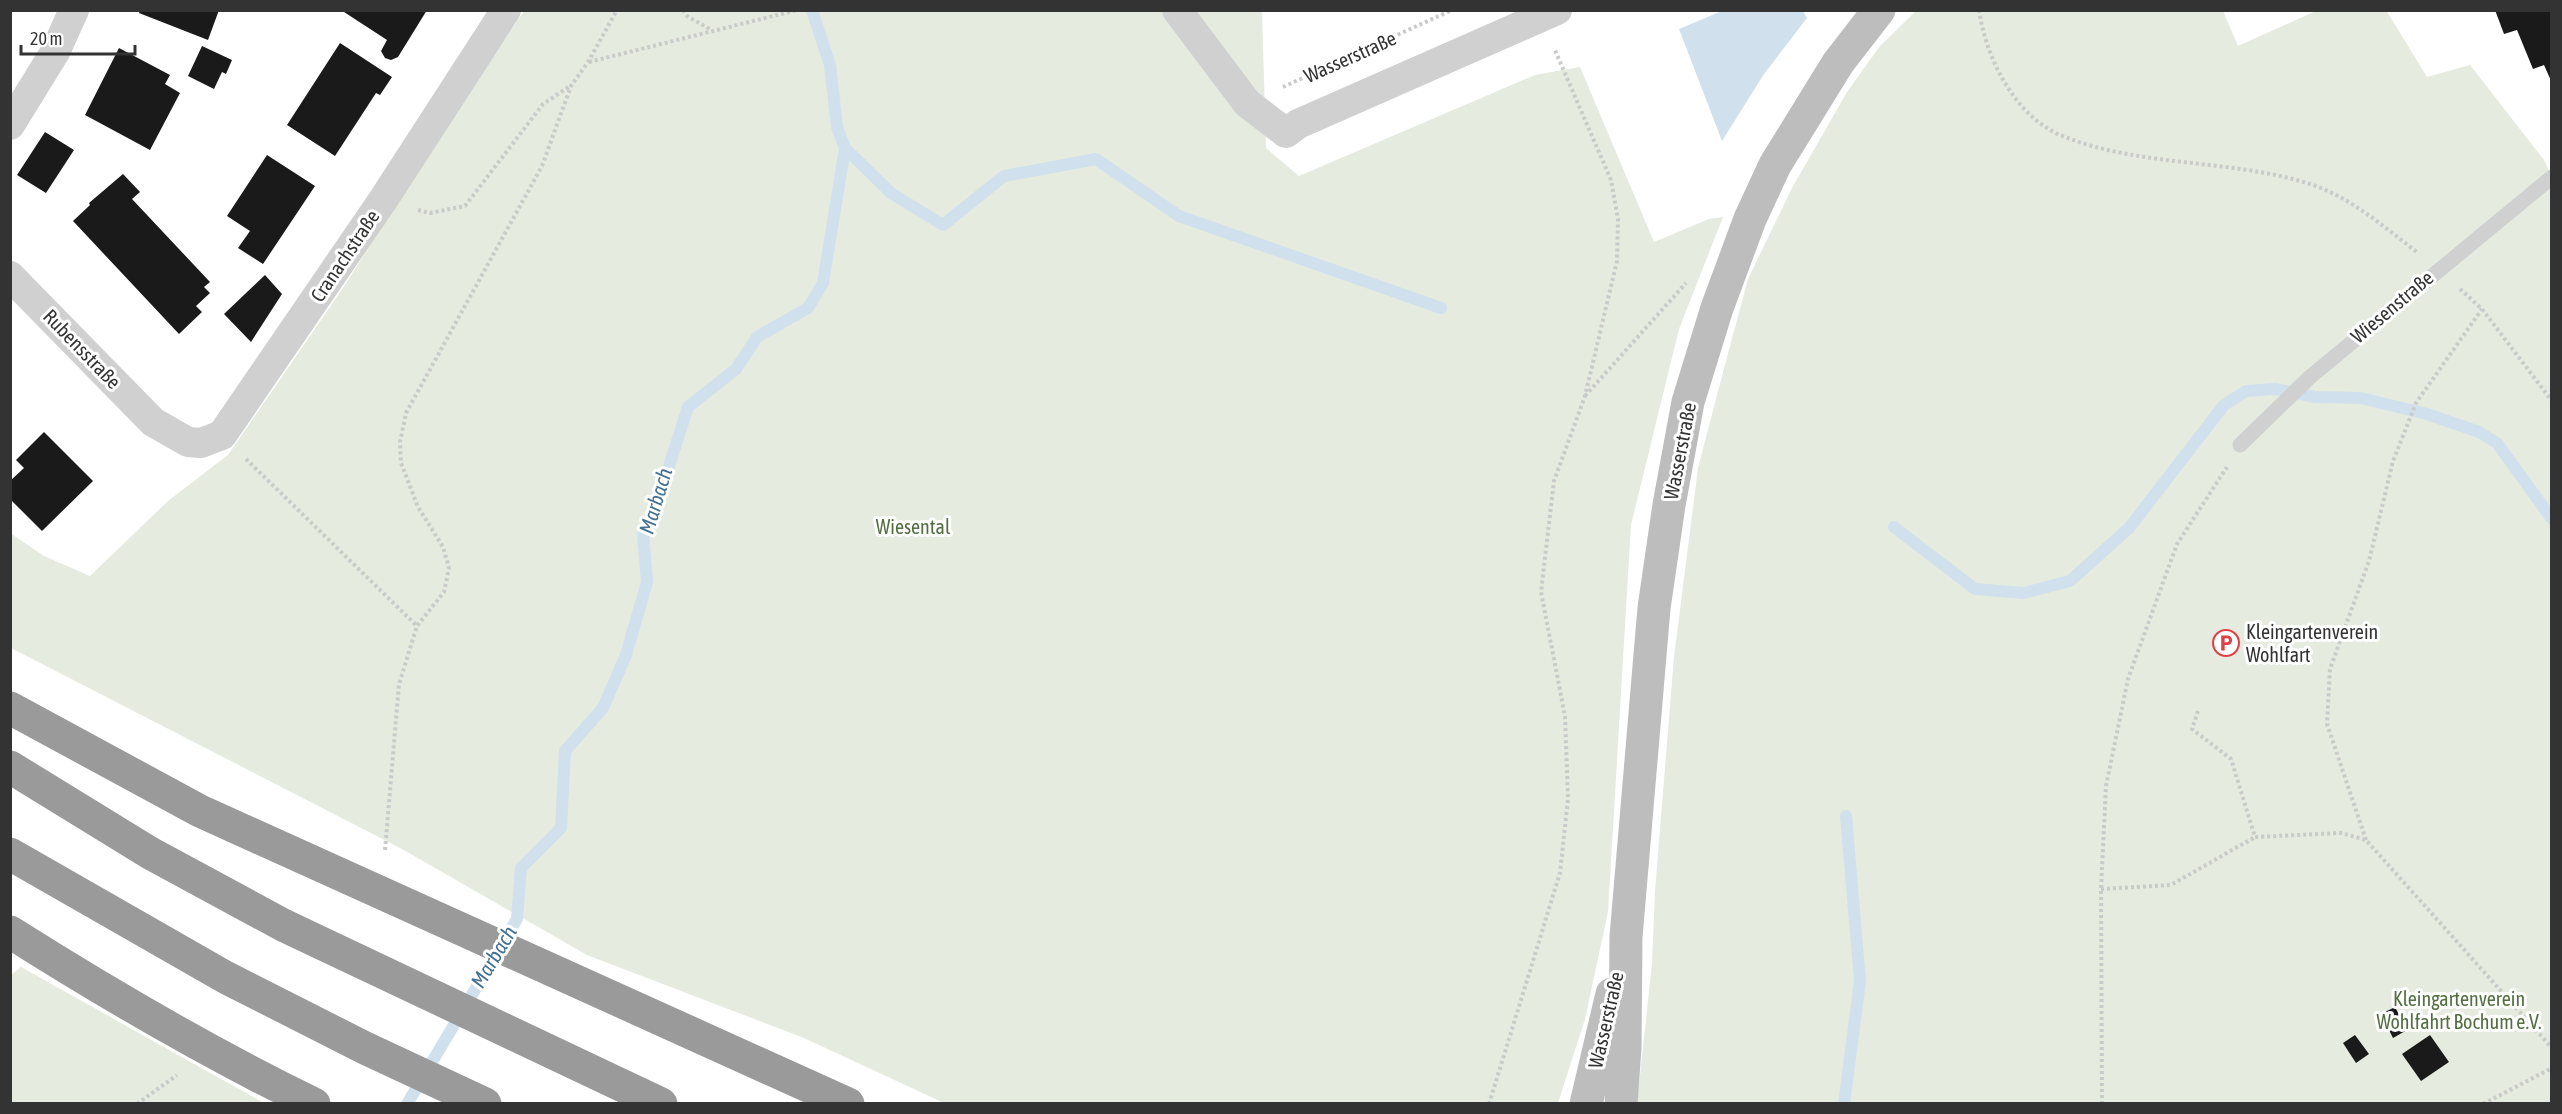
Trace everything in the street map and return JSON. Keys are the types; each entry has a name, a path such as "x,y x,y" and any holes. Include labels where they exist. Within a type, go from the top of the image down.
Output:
{"highway":[{"path":"10,708 200,811 848,1104"},
{"path":"10,767 150,852 283,925 661,1104"},
{"path":"10,854 225,978 365,1048 485,1104"},
{"path":"10,932 60,964 238,1067 314,1104"}],"main road":[{"name":"Wasserstraße","path":"1621,1104 1625,1048 1626,937 1654,608 1669,505 1688,402 1717,308 1750,219 1775,165 1838,63 1879,10"},
{"name":"Wasserstraße","path":"1586,1104 1626,937"}],"street":[{"path":"10,125 55,52 74,10"},
{"name":"Cranachstraße","path":"222,435 383,200 506,10"},
{"path":"1177,10 1247,103"},
{"name":"Wasserstraße","path":"1247,103 1286,133 1313,117 1550,14"},
{"name":"Rubensstraße","path":"10,276 153,422 188,442 201,443 222,435"}],"lane":[{"name":"Wiesenstraße","path":"2240,445 2310,377 2552,177"}],"path":[{"path":"385,850 399,684 417,626 444,592 449,568 442,547 418,507 400,463 400,442 406,413 542,166 571,86 588,62 616,10"},
{"path":"683,10 687,16 713,31"},
{"name":"Wasserstraße","path":"1247,103 1452,10"},
{"path":"1979,10 1982,29 1998,70 2014,98 2029,114 2063,137 2126,154 2278,174 2309,183 2361,209 2438,269 2482,309 2552,401"},
{"path":"588,62 795,11"},
{"path":"1489,1104 1560,873 1568,799 1565,716 1541,592 1554,481 1585,396 1617,261 1618,219 1611,180 1550,14"},
{"path":"383,200 430,213 465,206 543,104 571,86"},
{"path":"1585,396 1691,277"},
{"path":"2482,309 2416,403 2393,460 2369,561 2330,669 2327,724 2366,840 2552,1048"},
{"path":"222,435 417,626"},
{"path":"2102,1104 2101,889 2106,786 2128,679 2177,544 2240,445"},
{"path":"2198,711 2192,729 2230,759 2255,837"},
{"path":"2101,889 2171,885 2255,837 2342,833 2366,840"},
{"path":"2483,1104 2552,1068"},
{"path":"137,1104 177,1075"}],"green space":[{"name":"Kleingartenverein Wohlfahrt Bochum e.V.","path":"2386,10 2427,77 2470,65 2544,160 2551,175 2551,1103 1637,1104 1652,963 1655,891 1674,657 1698,468 1748,279 1792,188 1847,92 1880,46 1916,11 2223,11 2238,46 2316,11"},
{"name":"Wiesental","path":"524,11 1262,11 1266,148 1299,176 1535,75 1580,67 1654,242 1709,219 1723,217 1679,329 1631,525 1608,912 1585,1019 1558,1103 944,1103 804,1038 587,955 402,849 11,648 10,533 44,556 90,576 168,501 228,455 343,288 426,157"},
{"path":"21,967 264,1103 11,1103 11,975"}],"water":[{"path":"1724,10 1803,11 1807,18 1764,74 1722,141 1679,29"}],"building":[{"path":"140,10 219,10 208,40 139,13"},
{"path":"341,10 427,10 398,57 391,60 385,58 381,51 387,40"},
{"path":"2495,10 2552,10 2552,83 2544,65 2533,69 2517,30 2504,34"},
{"path":"340,43 392,77 380,95 376,93 335,156 287,125"},
{"path":"202,46 232,60 226,74 222,72 214,89 188,76"},
{"path":"119,48 170,75 165,84 180,93 150,150 85,115"},
{"path":"45,132 74,150 46,193 17,175"},
{"path":"267,155 315,186 263,264 238,248 250,231 227,216"},
{"path":"123,174 140,192 132,199 210,282 204,287 210,293 196,306 202,312 179,334 73,221 90,205 89,203"},
{"path":"265,275 282,294 251,342 224,314"},
{"path":"44,432 93,481 42,531 10,499 10,481 24,468 16,460"},
{"path":"2395,1007 2407,1030 2393,1038 2381,1014"},
{"path":"2355,1035 2369,1054 2356,1063 2343,1043"},
{"path":"2430,1035 2449,1062 2421,1081 2402,1054"}],"waterway":[{"name":"Marbach","path":"407,1104 517,919 521,868 561,828 565,751 603,708 626,655 647,582 643,534 662,488 688,407 736,369 757,337 808,308 823,283 845,148 837,127 830,65 812,10"},
{"path":"845,148 891,193 943,225 1004,176 1096,159 1179,216 1441,308"},
{"path":"1894,527 1975,589 2024,593 2070,581 2129,528 2224,405 2246,391 2275,389 2315,397 2361,398 2427,414 2479,432 2497,443 2552,519"},
{"path":"1844,1104 1860,981 1846,816"}],"place":[{"name":"Kleingartenverein Wohlfart","path":"2226,643"}]}
